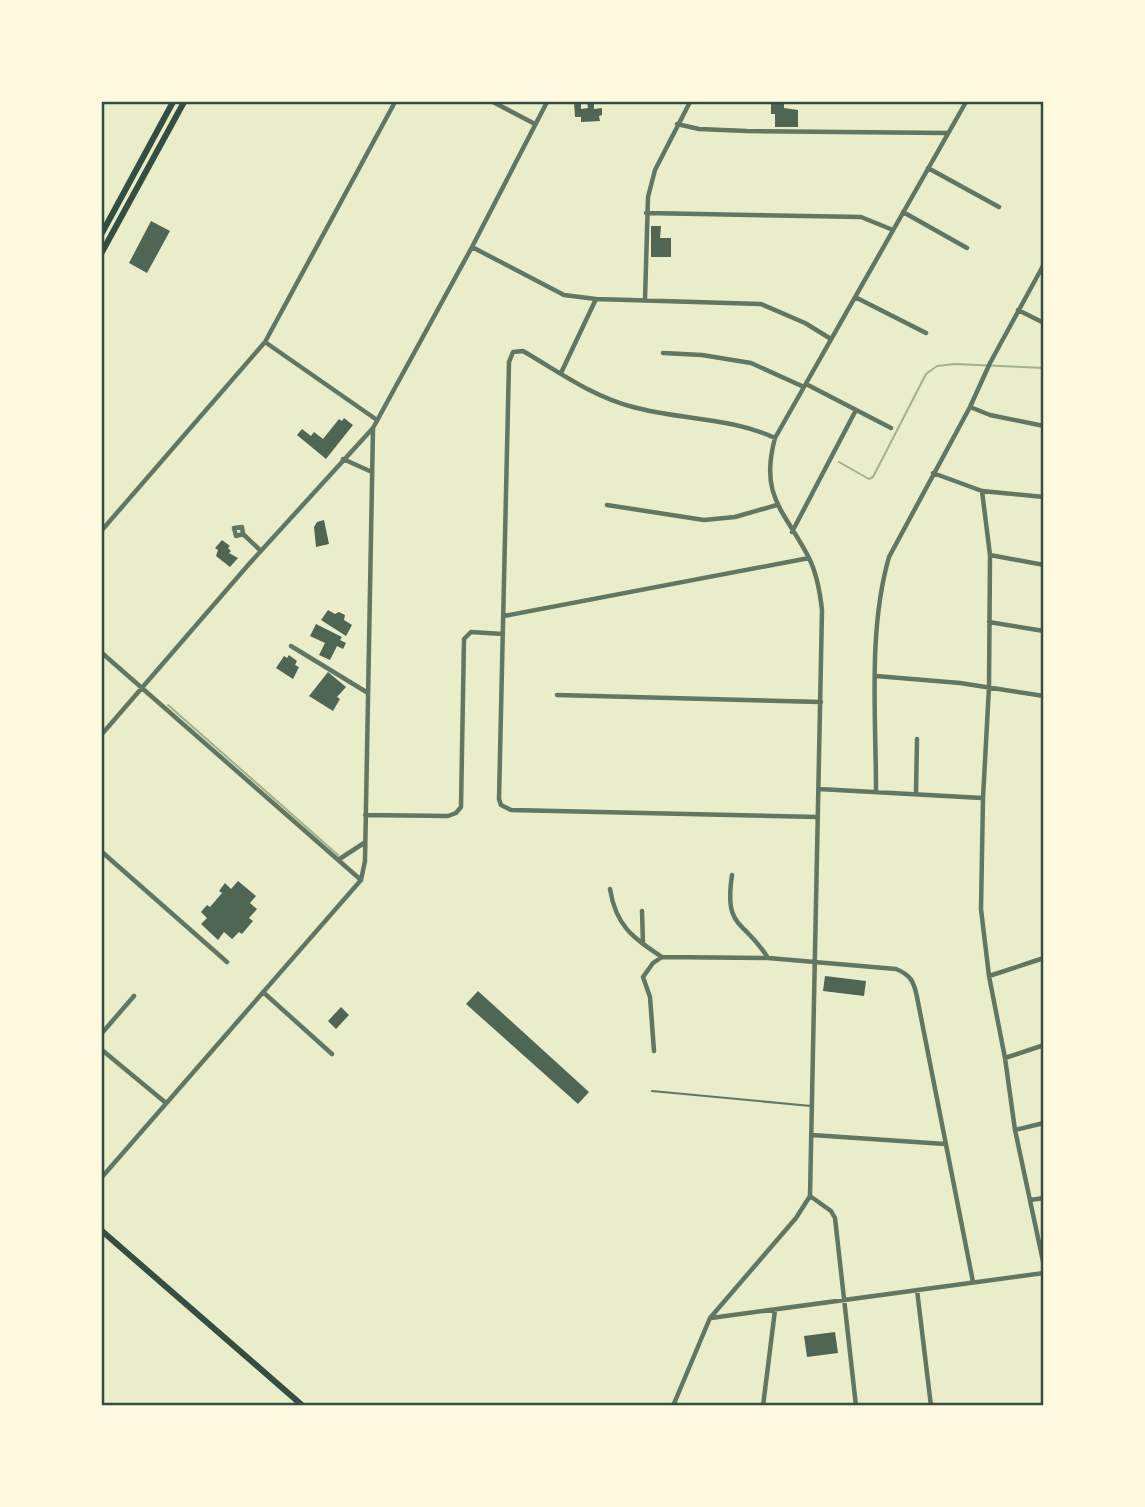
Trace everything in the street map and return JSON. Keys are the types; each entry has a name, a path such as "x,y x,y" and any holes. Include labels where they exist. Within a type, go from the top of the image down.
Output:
{"main road":[{"path":"102,233 173,102"},
{"path":"102,252 184,102"},
{"path":"102,1231 303,1405"}],"street":[{"path":"102,530 265,342 395,102"},
{"path":"493,102 535,124"},
{"path":"102,734 261,551 373,428 472,247 547,102"},
{"path":"645,300 646,213 655,170 690,102"},
{"path":"673,1405 710,1318 796,1218 810,1196 822,610 816,575 809,558 777,505 770,476 771,455 775,438 966,102"},
{"path":"677,124 699,129 947,133"},
{"path":"928,168 999,207"},
{"path":"903,212 967,248"},
{"path":"646,213 861,217 893,230"},
{"path":"472,247 557,293 596,299 761,304 805,323 831,339"},
{"path":"876,791 877,631 888,557 1044,264"},
{"path":"855,297 926,333"},
{"path":"561,373 596,299"},
{"path":"1018,310 1044,323"},
{"path":"265,342 377,420"},
{"path":"775,438 752,428 627,406 592,392 523,351 513,352 509,362 499,799 505,808 512,810 818,817"},
{"path":"663,353 702,355 751,363 891,428"},
{"path":"970,407 990,415 1044,426"},
{"path":"792,532 856,410"},
{"path":"102,1177 361,880 365,842 369,693 373,428"},
{"path":"343,459 372,472"},
{"path":"933,473 982,491 1044,497"},
{"path":"982,491 990,555 989,687 981,909 989,976 1005,1058 1015,1130 1044,1266"},
{"path":"607,505 704,520 736,517 777,505"},
{"path":"243,534 261,551"},
{"path":"990,555 1044,565"},
{"path":"504,616 809,558"},
{"path":"989,622 1044,631"},
{"path":"365,815 448,816 461,807 464,639 471,632 503,634"},
{"path":"291,646 369,693"},
{"path":"102,653 361,880"},
{"path":"876,676 989,687 1044,696"},
{"path":"557,695 821,702"},
{"path":"916,793 917,739"},
{"path":"819,789 983,798"},
{"path":"338,860 365,842"},
{"path":"102,852 227,962"},
{"path":"732,875 729,896 732,917 759,943 768,958"},
{"path":"610,889 614,908 629,933 662,957 815,961 896,969 907,973 914,982 973,1282"},
{"path":"642,911 643,944"},
{"path":"654,1051 650,997 643,977 653,963 662,957"},
{"path":"989,976 1044,958"},
{"path":"263,992 332,1054"},
{"path":"102,1033 134,996"},
{"path":"1005,1058 1044,1045"},
{"path":"102,1050 166,1103"},
{"path":"1015,1130 1044,1123"},
{"path":"812,1135 945,1144"},
{"path":"810,1196 831,1211 835,1218 856,1405"},
{"path":"1030,1200 1044,1198"},
{"path":"710,1318 1044,1273"},
{"path":"917,1290 931,1405"},
{"path":"763,1405 775,1310"}],"lane":[{"path":"652,1091 812,1106"}],"building":[{"path":"574,102 581,102 581,109 588,108 587,102 594,102 594,109 602,108 600,121 581,122 581,117 575,117"},
{"path":"771,102 784,102 784,108 798,110 798,127 775,127"},
{"path":"151,221 170,231 147,273 129,263"},
{"path":"651,226 661,226 660,238 671,238 671,257 651,257"},
{"path":"344,418 353,425 326,459 297,435 302,429 311,436 314,432 323,439 339,419 342,421"},
{"path":"324,520 329,544 316,547 314,527 317,522"},
{"path":"222,540 230,546 229,553 238,558 230,567 216,556 218,550 215,548"},
{"path":"328,610 345,615 344,620 352,625 346,636 321,620"},
{"path":"316,624 342,637 340,640 346,643 343,649 337,646 330,660 319,655 325,643 310,636"},
{"path":"289,655 297,661 295,665 299,667 293,679 276,668 284,656 287,658"},
{"path":"328,672 346,687 337,697 340,699 333,711 309,696"},
{"path":"238,881 256,896 250,903 257,909 249,918 253,921 242,934 239,932 232,939 224,932 218,940 201,924 207,918 201,912 207,905 210,907 222,893 219,891 225,883 231,889"},
{"path":"825,976 866,981 864,996 823,991"},
{"path":"478,991 589,1092 578,1104 466,1004"},
{"path":"341,1007 349,1015 336,1029 328,1021"},
{"path":"835,1332 838,1353 807,1357 804,1336"}],"waterway":[{"path":"839,462 869,479 873,477 926,374 937,366 954,364 1044,368"},
{"path":"168,705 338,855"}]}
